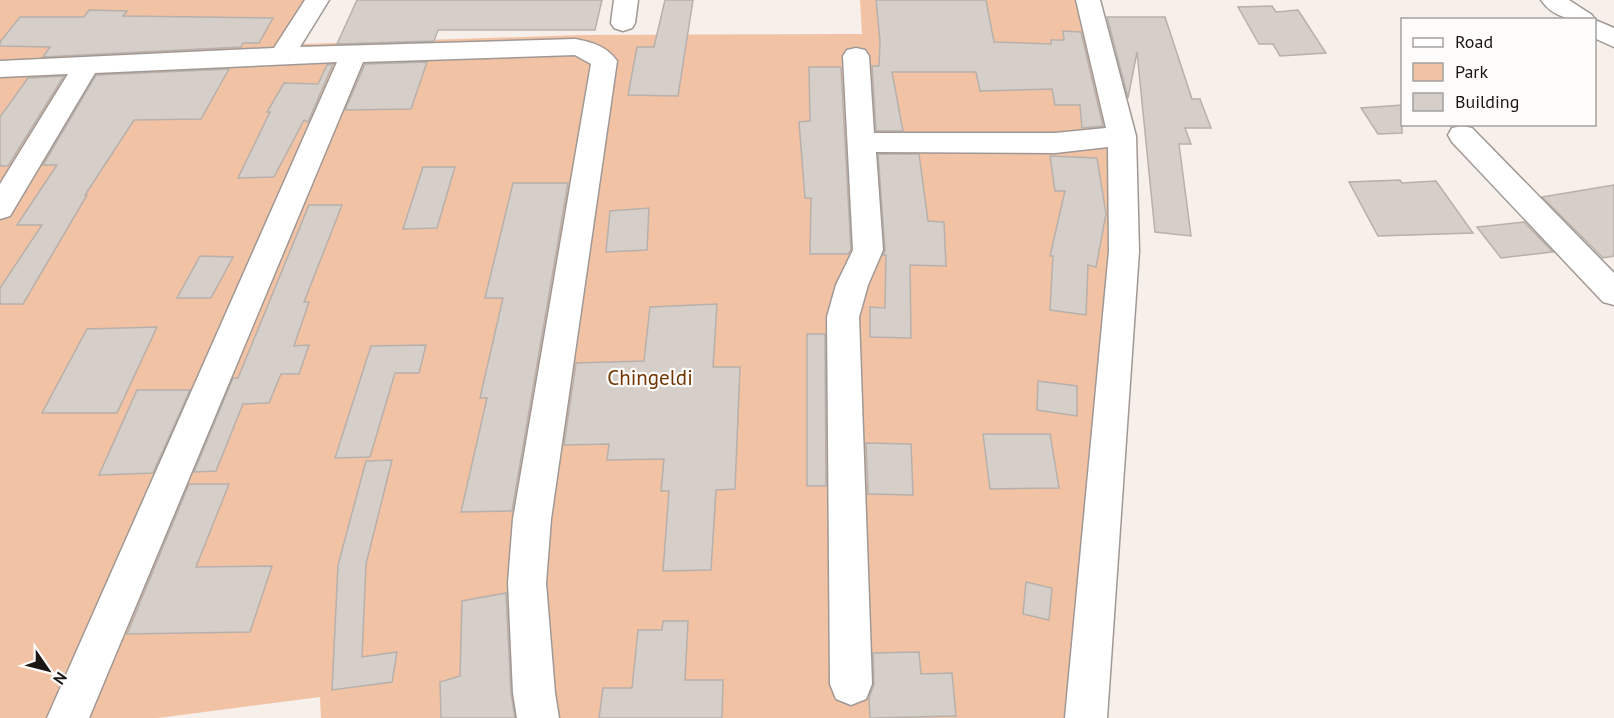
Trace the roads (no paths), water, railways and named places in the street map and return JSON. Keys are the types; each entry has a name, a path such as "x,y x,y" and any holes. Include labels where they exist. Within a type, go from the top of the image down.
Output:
{"street":[{"path":"282,56 318,0"},
{"path":"1086,718 1124,251 1122,136 1088,0"},
{"path":"1553,0 1580,18"},
{"path":"1596,28 1614,39"},
{"path":"0,69 282,56 575,47 587,50 604,62 560,357 532,519 527,583 534,693 538,718"},
{"path":"68,718 353,55"},
{"path":"851,684 843,317 852,285 868,250 856,56"},
{"path":"0,208 87,64"},
{"path":"1462,135 1614,293"},
{"path":"861,142 1055,143 1122,136"}],"park label":[{"name":"Chingeldi","path":"650,377"}]}
